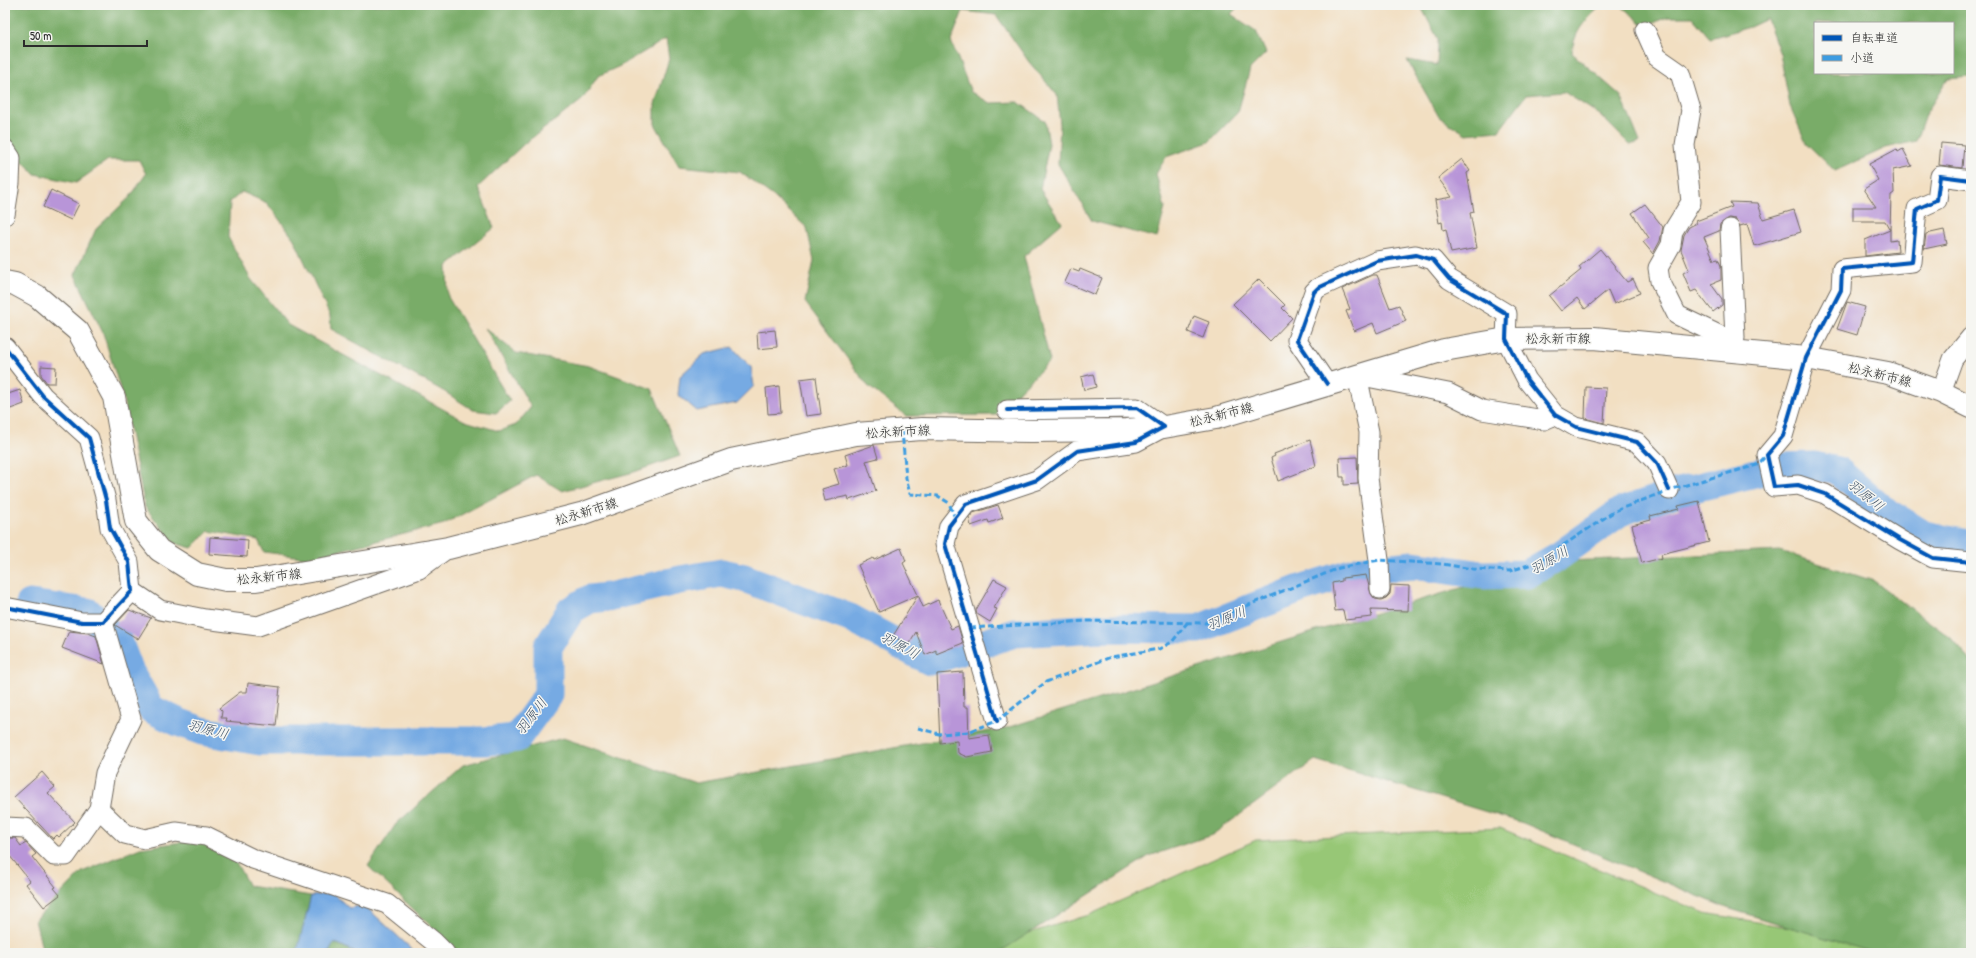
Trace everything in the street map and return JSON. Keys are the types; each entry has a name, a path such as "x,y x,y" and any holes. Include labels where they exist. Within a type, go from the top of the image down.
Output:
{"main road":[{"name":"松永新市線","path":"5,282 15,284 37,296 78,331 114,396 136,521 159,550 196,574 226,580 256,580 448,548 581,514 731,460 856,434 922,429 1126,430 1164,427 1216,418 1444,350 1506,338 1594,338 1806,358 1888,373 1941,392 1971,407"}],"street":[{"path":"1645,30 1657,57 1680,73 1691,110 1685,145 1691,202 1673,231 1671,245 1658,268 1660,281 1677,315 1721,336 1729,350"},
{"path":"5,149 11,158 10,184 5,215"},
{"path":"1971,180 1940,176 1937,200 1917,209 1912,262 1842,269 1841,290 1806,358 1783,436 1767,455 1774,487 1798,485 1825,494 1900,540 1933,558 1971,562"},
{"path":"1729,350 1735,338 1730,229"},
{"path":"1327,384 1297,340 1314,292 1318,288 1377,261 1416,255 1433,260 1449,279 1507,314 1506,338 1527,380 1555,415 1576,427 1637,442 1657,464 1669,490"},
{"path":"1941,392 1953,359 1971,338"},
{"path":"5,347 43,396 89,438 106,500 110,528 129,562 132,592 103,622 82,622 5,607"},
{"path":"1380,589 1379,560 1368,478 1369,432 1357,375 1448,393 1482,410 1544,420 1555,415"},
{"path":"997,721 945,544 949,526 966,504 1037,480 1077,451 1136,442 1164,427 1138,408 1007,410"},
{"path":"132,592 160,610 205,619 258,626 419,568 448,548"},
{"path":"5,827 26,828 54,856 66,856 99,809 105,773 131,719 103,622"},
{"path":"99,809 125,834 145,839 176,832 206,836 253,859 387,904 434,942 445,953"}],"green space":[{"path":"5,5 1240,5 1231,14 1256,31 1266,53 1250,69 1238,112 1209,142 1166,157 1156,174 1165,208 1157,238 1092,221 1058,164 1060,125 1057,95 1029,62 996,15 963,11 951,41 971,92 990,103 1018,102 1045,121 1049,144 1040,189 1062,223 1024,256 1050,361 995,415 906,416 868,386 805,302 814,261 807,228 773,196 740,172 679,166 655,124 655,104 669,59 666,39 620,66 598,76 582,100 524,144 478,187 494,228 447,266 448,297 510,401 496,413 473,410 445,392 331,329 330,316 294,239 267,203 242,192 230,202 228,237 250,278 288,325 465,421 499,431 516,425 531,407 485,328 516,353 589,366 652,389 680,456 634,472 562,491 536,475 444,524 309,558 264,552 258,540 209,531 192,548 174,543 145,507 123,398 103,333 75,275 96,229 130,197 146,174 139,160 108,160 76,183 35,174 5,143"},
{"path":"1420,5 1602,5 1586,21 1578,32 1573,45 1572,53 1621,96 1640,142 1630,145 1600,115 1564,92 1526,95 1499,131 1466,134 1439,117 1407,60 1437,65 1438,39"},
{"path":"1620,5 1971,5 1971,77 1948,79 1925,115 1916,141 1886,148 1835,171 1806,143 1790,106 1780,54 1767,19 1750,27 1710,38 1692,17 1669,17 1645,26"},
{"path":"1780,551 1874,581 1951,638 1971,661 1971,953 1875,953 1727,908 1523,823 1315,760 1212,835 1149,856 998,953 459,953 368,866 396,824 463,765 563,738 696,783 1006,728 1326,628 1548,562"},
{"path":"1500,828 1704,913 1941,953 962,953 1089,915 1256,840"},
{"path":"196,840 233,857 249,886 311,896 298,951 310,953 43,953 35,920 82,872 140,848"},
{"path":"333,942 357,953 329,953"}],"water":[{"path":"732,347 751,367 754,386 737,403 697,411 678,395 680,376 704,354"},
{"path":"333,893 349,908 364,905 416,953 357,953 334,942 329,953 297,951 311,896"}],"building":[{"path":"1941,143 1964,145 1962,168 1939,165"},
{"path":"1897,149 1898,152 1903,149 1912,166 1893,170 1894,193 1891,195 1890,230 1885,221 1853,221 1853,207 1876,207 1864,189 1878,180 1869,164"},
{"path":"1462,159 1470,171 1467,173 1474,212 1470,213 1477,248 1451,253 1446,229 1443,230 1442,222 1439,223 1435,200 1452,197 1438,178"},
{"path":"51,190 79,204 71,220 43,207"},
{"path":"1730,202 1758,203 1763,219 1794,210 1801,232 1754,246 1747,224 1740,226 1735,219 1729,218 1720,224 1719,231 1704,237 1714,260 1718,259 1721,266 1721,280 1711,284 1722,299 1722,305 1713,312 1696,290 1691,292 1683,273 1689,270 1681,250 1684,235 1689,227 1697,223 1696,221 1732,207"},
{"path":"1645,204 1663,227 1660,241 1653,254 1643,242 1649,238 1632,213"},
{"path":"1890,230 1890,241 1897,240 1898,252 1865,256 1865,240"},
{"path":"1944,230 1947,244 1924,249 1926,234"},
{"path":"1600,249 1627,282 1633,279 1640,293 1614,304 1608,290 1585,309 1577,298 1561,311 1549,296 1581,270 1579,267"},
{"path":"1071,269 1079,272 1080,269 1102,278 1095,295 1065,282"},
{"path":"1373,275 1377,275 1390,308 1399,305 1406,321 1377,333 1373,323 1354,331 1346,311 1350,309 1342,289"},
{"path":"1259,279 1285,305 1282,308 1292,318 1270,341 1233,304"},
{"path":"1847,302 1865,307 1857,335 1837,329"},
{"path":"1194,316 1209,322 1203,338 1188,332"},
{"path":"775,330 777,347 758,349 757,332"},
{"path":"41,366 56,367 55,383 47,383 41,375"},
{"path":"1093,374 1096,387 1084,390 1081,377"},
{"path":"816,377 821,414 806,416 800,379"},
{"path":"779,386 781,413 768,414 766,388"},
{"path":"1586,387 1606,388 1604,423 1585,418"},
{"path":"20,390 24,404 5,411 5,395"},
{"path":"1310,440 1316,466 1278,481 1271,458 1275,456 1274,454"},
{"path":"874,445 878,458 866,461 876,491 849,500 848,496 825,501 822,489 839,484 834,469 848,465 845,455"},
{"path":"1357,457 1358,484 1344,485 1344,477 1340,477 1339,458"},
{"path":"1699,501 1709,542 1661,554 1662,558 1642,563 1632,525 1651,520 1650,516 1679,509 1678,506"},
{"path":"998,505 1003,518 989,523 988,520 971,526 969,518 973,513"},
{"path":"210,537 248,540 247,557 209,554"},
{"path":"901,548 906,561 903,563 918,595 879,612 858,565 873,558 874,560"},
{"path":"1366,575 1371,594 1375,599 1381,600 1386,598 1390,594 1391,585 1409,586 1408,611 1371,610 1372,617 1345,620 1343,610 1335,611 1332,583 1342,581 1342,578"},
{"path":"994,579 1007,586 994,608 997,609 990,622 977,614 976,610"},
{"path":"918,595 923,607 938,600 951,629 958,626 963,643 936,654 936,650 925,655 916,632 908,645 893,636"},
{"path":"129,610 151,618 138,639 115,625"},
{"path":"69,631 88,633 96,636 104,664 62,648"},
{"path":"963,672 964,707 968,707 969,738 989,735 992,752 967,757 958,753 957,741 940,743 937,674"},
{"path":"248,683 280,687 276,726 226,721 227,718 221,718 222,711 219,708 240,692 247,692"},
{"path":"42,772 55,787 48,793 75,822 59,837 57,835 53,839 14,797"},
{"path":"5,838 15,838 21,846 26,843 36,854 32,857 56,887 54,888 60,895 44,907 26,884 30,881 5,850"}],"waterway":[{"name":"羽原川","path":"30,604 88,612 119,643 129,670 151,709 178,722 202,731 260,741 486,741 517,738 548,695 548,647 571,610 590,599 608,597 680,580 722,573 744,578 850,618 930,661 1015,633 1102,628 1198,629 1300,589 1360,570 1413,565 1483,575 1527,574 1559,556 1620,512 1678,492 1780,467 1814,466 1838,471 1881,508 1924,535 1971,545"}],"marked path":[{"path":"902,430 906,478 910,494 938,496 949,503 955,518"},
{"path":"970,628 1088,621 1205,623 1339,568 1379,560 1442,564 1473,569 1510,571 1538,562 1615,511 1669,490 1757,465 1767,455"},
{"path":"918,728 939,734 968,732 997,721 1046,682 1111,657 1159,649 1172,642 1187,623"}],"cycle path":[{"path":"1971,180 1940,176 1937,200 1917,209 1912,262 1842,269 1841,290 1806,358 1783,436 1767,455 1774,487 1798,485 1825,494 1900,540 1933,558 1971,562"},
{"path":"1327,384 1297,340 1314,292 1318,288 1377,261 1416,255 1433,260 1449,279 1507,314 1506,339 1527,380 1555,415 1576,427 1637,442 1657,463 1669,490"},
{"path":"5,347 43,396 89,438 106,500 110,528 129,562 132,591 103,622 82,622 5,607"},
{"path":"997,721 945,544 949,526 966,504 1037,480 1077,451 1136,442 1164,427 1137,408 1007,410"}]}
